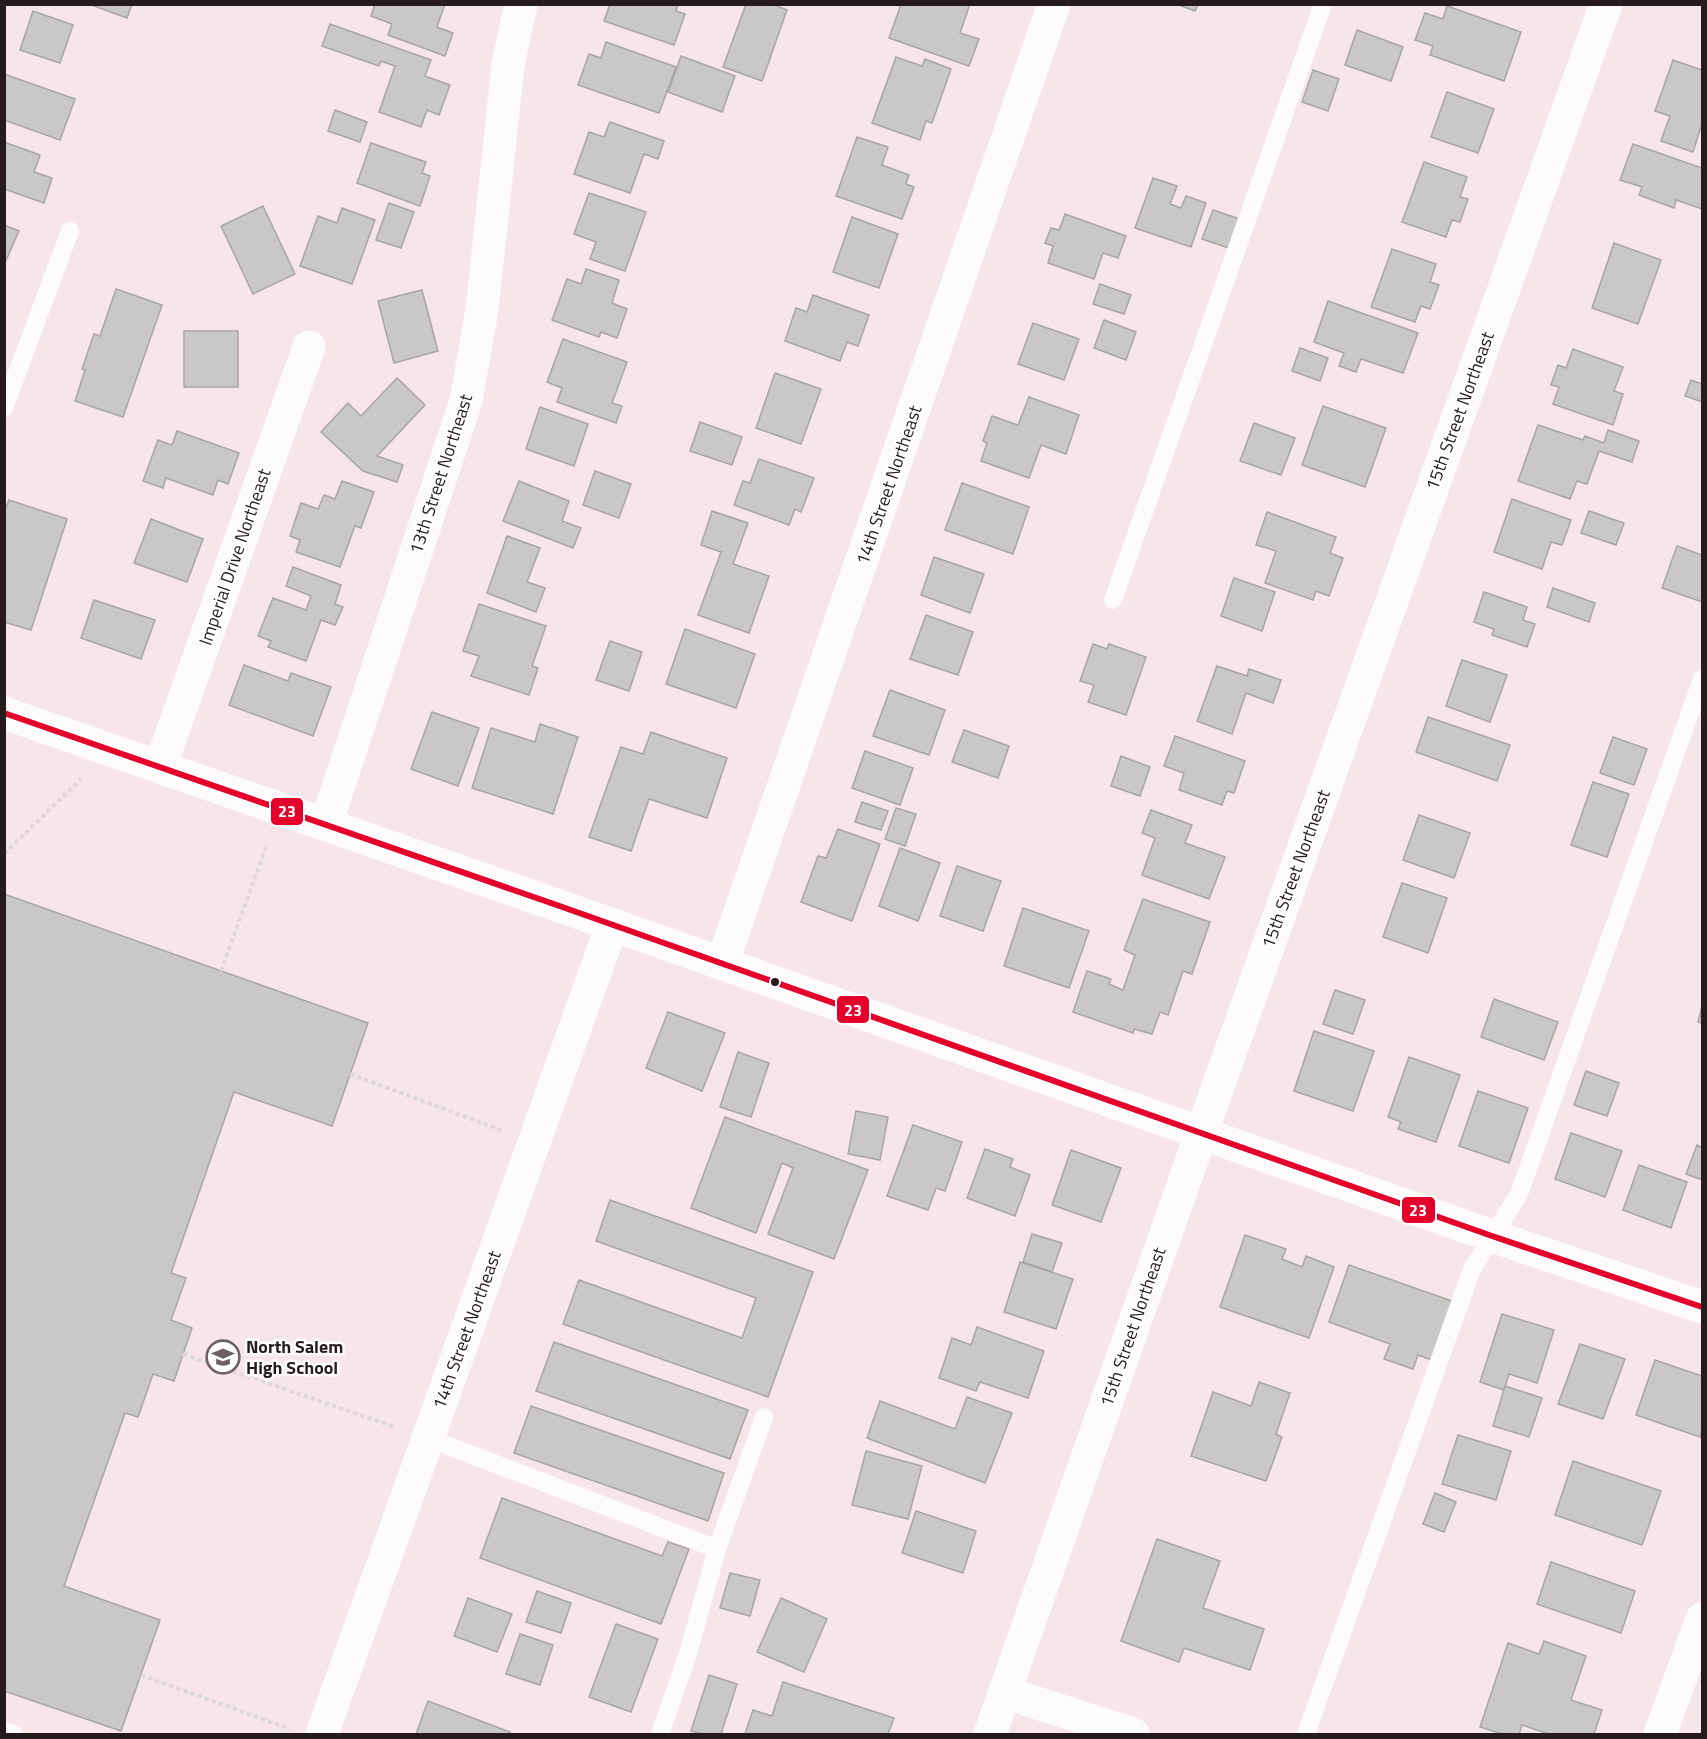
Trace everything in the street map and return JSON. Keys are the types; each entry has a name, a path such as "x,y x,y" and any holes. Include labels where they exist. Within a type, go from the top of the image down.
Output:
{"street":[{"name":"13th Street Northeast","path":"326,825 466,401 482,310 508,65 521,4"},
{"name":"14th Street Northeast","path":"722,964 1054,4"},
{"name":"15th Street Northeast","path":"990,1734 1201,1134 1606,4"},
{"name":"Imperial Drive Northeast","path":"160,767 309,347"},
{"path":"4,713 1492,1236 1702,1307"},
{"name":"14th Street Northeast","path":"308,1732 428,1438 612,925"},
{"path":"1660,1734 1702,1619"},
{"path":"1006,1693 1132,1734"}],"lane":[{"path":"1113,600 1323,4"},
{"path":"4,408 70,231"},
{"path":"1306,1734 1472,1269 1519,1194 1702,679"},
{"path":"660,1734 688,1654 717,1549 764,1418"},
{"path":"428,1438 717,1549"},
{"path":"4,1731 14,1734"}],"path":[{"path":"4,854 81,778"},
{"path":"221,971 266,847"},
{"path":"350,1074 535,1142"},
{"path":"183,1354 428,1438"},
{"path":"141,1675 308,1732"}],"building":[{"path":"89,4 132,4 127,18"},
{"path":"375,4 445,4 437,27 453,33 445,56 388,35 392,24 371,16"},
{"path":"610,4 678,4 676,11 685,14 674,45 604,21"},
{"path":"746,4 772,4 787,10 762,81 723,67"},
{"path":"901,4 970,4 960,33 979,39 969,66 889,38"},
{"path":"1176,4 1198,4 1195,11"},
{"path":"1447,6 1521,32 1504,81 1430,55 1433,46 1415,40 1425,13 1443,19"},
{"path":"33,11 73,25 60,63 20,50"},
{"path":"330,24 431,60 425,76 450,85 439,115 427,110 421,127 379,112 395,66 381,61 379,66 322,46"},
{"path":"1357,30 1403,47 1391,81 1345,65"},
{"path":"606,42 676,67 659,113 578,85 589,54 601,58"},
{"path":"681,56 735,76 722,112 668,92"},
{"path":"896,57 922,66 925,59 951,69 932,123 926,121 920,140 872,123"},
{"path":"1673,60 1702,70 1702,124 1693,152 1661,141 1670,116 1655,111"},
{"path":"1313,70 1339,79 1328,111 1302,102"},
{"path":"4,74 75,99 60,140 4,120"},
{"path":"1447,92 1494,109 1478,153 1431,137"},
{"path":"335,110 367,122 360,142 328,131"},
{"path":"610,122 664,141 658,159 644,154 630,193 574,174 589,132 604,137"},
{"path":"857,137 888,147 882,165 909,175 906,184 914,187 902,219 836,196"},
{"path":"4,142 40,155 34,172 52,178 44,203 4,189"},
{"path":"371,143 426,162 422,173 430,176 420,206 357,183"},
{"path":"1633,144 1702,168 1702,209 1676,200 1674,208 1639,195 1642,187 1620,180"},
{"path":"1424,162 1467,177 1460,197 1468,199 1460,222 1452,220 1446,237 1402,222"},
{"path":"1153,178 1177,186 1170,204 1181,208 1186,196 1206,203 1191,247 1135,228"},
{"path":"589,193 646,212 625,271 590,259 596,242 574,234"},
{"path":"389,203 414,212 401,248 376,240"},
{"path":"263,206 295,274 253,294 221,226"},
{"path":"342,208 375,220 352,284 300,266 318,216 337,223"},
{"path":"1213,210 1240,219 1229,248 1202,239"},
{"path":"1065,214 1126,236 1118,258 1103,253 1094,279 1048,263 1053,246 1045,243 1051,228 1059,230"},
{"path":"852,217 898,234 879,288 833,272"},
{"path":"4,225 19,231 4,265"},
{"path":"1614,243 1661,260 1638,324 1592,308"},
{"path":"1392,249 1436,264 1430,282 1439,285 1430,309 1421,306 1415,322 1371,307"},
{"path":"586,269 619,280 612,303 627,309 617,338 601,332 599,337 552,320 567,279 581,284"},
{"path":"1100,284 1131,295 1124,314 1093,304"},
{"path":"116,289 162,305 123,417 75,401 85,370 82,369 94,334 100,336"},
{"path":"422,290 438,351 394,363 378,301"},
{"path":"813,295 869,315 858,346 847,342 840,361 785,341 796,308 807,312"},
{"path":"1328,301 1418,333 1403,373 1361,359 1356,372 1339,366 1344,353 1314,342"},
{"path":"1104,320 1136,332 1126,360 1094,348"},
{"path":"1033,323 1079,339 1064,380 1018,364"},
{"path":"184,331 238,331 238,387 184,387"},
{"path":"563,339 627,362 612,403 622,406 616,423 557,402 562,388 547,382"},
{"path":"1300,348 1328,358 1320,381 1292,371"},
{"path":"1573,349 1623,367 1614,391 1623,394 1613,425 1553,404 1559,387 1551,385 1558,365 1566,368"},
{"path":"775,373 821,389 801,444 756,428"},
{"path":"397,378 425,405 377,456 403,465 397,482 363,471 321,432 348,403 361,416"},
{"path":"1691,380 1702,384 1702,402 1685,396"},
{"path":"1029,397 1079,415 1066,454 1041,445 1029,478 981,461 987,443 983,441 992,416 1018,425"},
{"path":"1323,406 1386,428 1365,487 1302,465"},
{"path":"540,407 588,424 574,466 526,449"},
{"path":"700,422 742,437 732,465 690,451"},
{"path":"1254,423 1295,438 1281,475 1240,461"},
{"path":"1538,425 1583,440 1585,436 1604,443 1608,430 1639,441 1632,462 1599,451 1587,484 1577,481 1570,499 1518,481"},
{"path":"177,431 239,453 228,484 218,480 213,495 166,478 163,488 143,481 158,440 172,445"},
{"path":"759,459 814,478 801,512 795,509 789,525 734,505 743,481 750,483"},
{"path":"595,471 631,484 619,518 583,505"},
{"path":"342,481 374,492 361,528 355,526 340,567 296,552 300,540 290,536 301,503 318,509 324,495 335,499"},
{"path":"519,481 569,501 562,521 581,528 573,548 503,521"},
{"path":"962,483 1029,507 1013,554 945,530"},
{"path":"1512,499 1571,520 1562,545 1551,542 1542,569 1494,552"},
{"path":"9,500 67,519 31,630 4,622 4,513"},
{"path":"712,511 748,523 733,564 769,576 749,633 698,615 721,552 701,545"},
{"path":"1589,511 1624,523 1616,545 1581,533"},
{"path":"1267,512 1336,537 1330,553 1343,558 1329,596 1316,591 1313,600 1265,583 1276,551 1256,545"},
{"path":"151,519 203,539 187,582 134,563"},
{"path":"507,536 540,548 527,582 545,588 536,612 487,593"},
{"path":"1677,546 1702,555 1702,602 1662,588"},
{"path":"934,557 984,574 970,613 921,595"},
{"path":"293,567 341,585 335,604 343,607 335,625 321,620 306,661 268,647 271,641 258,636 273,598 306,610 311,596 286,586"},
{"path":"1234,578 1275,592 1262,631 1221,616"},
{"path":"1553,588 1595,603 1589,622 1547,607"},
{"path":"1484,592 1527,607 1523,620 1535,624 1527,647 1492,635 1494,629 1474,622"},
{"path":"94,600 155,620 141,659 81,638"},
{"path":"479,604 546,626 532,666 538,668 529,695 471,676 479,656 463,651"},
{"path":"926,615 973,632 958,675 910,659"},
{"path":"685,629 755,654 736,708 666,684"},
{"path":"610,641 642,652 629,691 596,680"},
{"path":"1093,644 1107,649 1109,644 1146,657 1126,715 1088,702 1094,685 1080,681"},
{"path":"1462,660 1507,675 1490,722 1446,706"},
{"path":"244,665 288,681 291,673 331,687 313,736 229,705"},
{"path":"1217,666 1247,676 1249,669 1281,680 1273,703 1246,693 1232,734 1197,721"},
{"path":"890,690 945,710 929,755 873,736"},
{"path":"432,712 479,728 458,786 411,769"},
{"path":"1428,717 1510,745 1497,781 1416,752"},
{"path":"540,724 578,737 553,814 472,788 491,728 535,742"},
{"path":"964,730 1009,746 998,778 952,762"},
{"path":"651,732 727,758 707,818 649,799 631,851 589,837 621,747 643,754"},
{"path":"1175,736 1245,761 1234,793 1227,791 1222,805 1179,790 1184,773 1164,766"},
{"path":"1613,737 1647,749 1634,785 1600,773"},
{"path":"865,751 913,768 900,805 852,788"},
{"path":"1121,756 1150,767 1140,796 1111,786"},
{"path":"1593,782 1629,794 1607,857 1571,845"},
{"path":"862,802 888,811 881,830 855,822"},
{"path":"896,808 916,814 905,846 885,839"},
{"path":"1151,810 1192,825 1185,843 1225,857 1209,899 1142,875 1155,838 1142,833"},
{"path":"1419,815 1470,833 1454,878 1403,860"},
{"path":"838,829 880,844 852,921 801,902 818,856 826,858"},
{"path":"900,848 940,863 918,921 879,906"},
{"path":"957,866 1001,881 983,931 940,916"},
{"path":"1402,883 1447,898 1428,953 1383,937"},
{"path":"4,894 368,1023 332,1126 234,1092 171,1273 186,1278 171,1320 192,1328 174,1381 153,1374 138,1417 125,1413 64,1586 160,1620 121,1731 4,1691"},
{"path":"1143,899 1210,922 1192,974 1183,971 1168,1015 1160,1012 1152,1034 1134,1029 1133,1033 1073,1012 1087,971 1111,979 1109,984 1123,990 1135,955 1124,950"},
{"path":"1023,908 1089,931 1069,988 1004,966"},
{"path":"1335,990 1365,1000 1353,1034 1323,1024"},
{"path":"1494,999 1558,1022 1544,1060 1481,1037"},
{"path":"1702,1006 1702,1023 1698,1022"},
{"path":"668,1012 725,1033 702,1091 646,1068"},
{"path":"1314,1031 1374,1051 1353,1111 1294,1091"},
{"path":"738,1052 769,1063 751,1117 720,1107"},
{"path":"1409,1057 1460,1075 1436,1142 1398,1129 1401,1122 1388,1117"},
{"path":"1586,1071 1619,1083 1607,1116 1574,1105"},
{"path":"1478,1091 1528,1108 1509,1163 1459,1146"},
{"path":"856,1111 888,1117 880,1160 848,1154"},
{"path":"725,1117 868,1170 834,1259 768,1234 793,1168 782,1163 756,1233 691,1208"},
{"path":"913,1125 962,1142 945,1191 936,1188 928,1210 887,1196"},
{"path":"1571,1133 1622,1151 1605,1197 1555,1179"},
{"path":"1697,1145 1702,1148 1702,1180 1686,1174"},
{"path":"985,1149 1013,1159 1010,1167 1030,1175 1015,1216 967,1198"},
{"path":"1071,1150 1121,1168 1101,1222 1052,1205"},
{"path":"1639,1165 1687,1182 1671,1228 1623,1210"},
{"path":"610,1200 813,1272 768,1397 563,1324 579,1280 742,1338 756,1298 596,1241"},
{"path":"1032,1234 1062,1243 1052,1272 1023,1262"},
{"path":"1245,1235 1286,1249 1282,1259 1302,1267 1306,1256 1334,1267 1309,1338 1220,1307"},
{"path":"1020,1262 1073,1279 1056,1329 1004,1312"},
{"path":"1349,1265 1452,1301 1432,1360 1418,1355 1413,1369 1384,1359 1390,1344 1329,1322"},
{"path":"1502,1314 1554,1330 1537,1383 1509,1374 1504,1390 1480,1382"},
{"path":"977,1327 1044,1351 1028,1398 980,1382 976,1391 939,1378 952,1338 971,1345"},
{"path":"554,1342 748,1410 730,1459 536,1391"},
{"path":"1580,1344 1625,1359 1603,1419 1558,1404"},
{"path":"1655,1360 1702,1376 1700,1437 1636,1415"},
{"path":"1259,1382 1290,1393 1276,1434 1282,1437 1266,1481 1191,1456 1213,1392 1251,1406"},
{"path":"1505,1386 1542,1398 1529,1437 1493,1426"},
{"path":"967,1397 1012,1413 985,1483 867,1438 880,1401 955,1429"},
{"path":"531,1406 724,1473 708,1521 514,1453"},
{"path":"1458,1435 1511,1451 1496,1500 1442,1484"},
{"path":"866,1451 922,1466 908,1519 852,1505"},
{"path":"1573,1461 1661,1491 1642,1545 1555,1515"},
{"path":"1435,1493 1456,1502 1444,1532 1423,1524"},
{"path":"502,1498 662,1556 668,1542 689,1549 661,1624 480,1558"},
{"path":"916,1511 976,1531 963,1573 902,1553"},
{"path":"1157,1539 1220,1561 1203,1608 1264,1629 1250,1670 1184,1648 1179,1662 1121,1641"},
{"path":"1551,1562 1635,1591 1621,1633 1537,1604"},
{"path":"730,1573 760,1580 750,1616 720,1608"},
{"path":"537,1591 571,1603 561,1633 526,1622"},
{"path":"468,1598 512,1614 497,1652 454,1636"},
{"path":"781,1598 827,1619 804,1672 757,1652"},
{"path":"616,1624 658,1639 631,1712 589,1697"},
{"path":"520,1634 553,1645 540,1685 506,1674"},
{"path":"1544,1641 1586,1656 1571,1700 1602,1710 1594,1734 1549,1734 1522,1725 1519,1734 1502,1734 1480,1727 1508,1643 1539,1654"},
{"path":"709,1675 737,1684 721,1734 702,1734 691,1731"},
{"path":"783,1682 894,1718 888,1734 745,1734 753,1710 772,1716"},
{"path":"428,1701 510,1732 509,1734 416,1734"}],"transit line":[{"name":"23","path":"4,713 551,903 1492,1236 1702,1307"}],"place":[{"name":"North Salem High School","path":"223,1357"}]}
